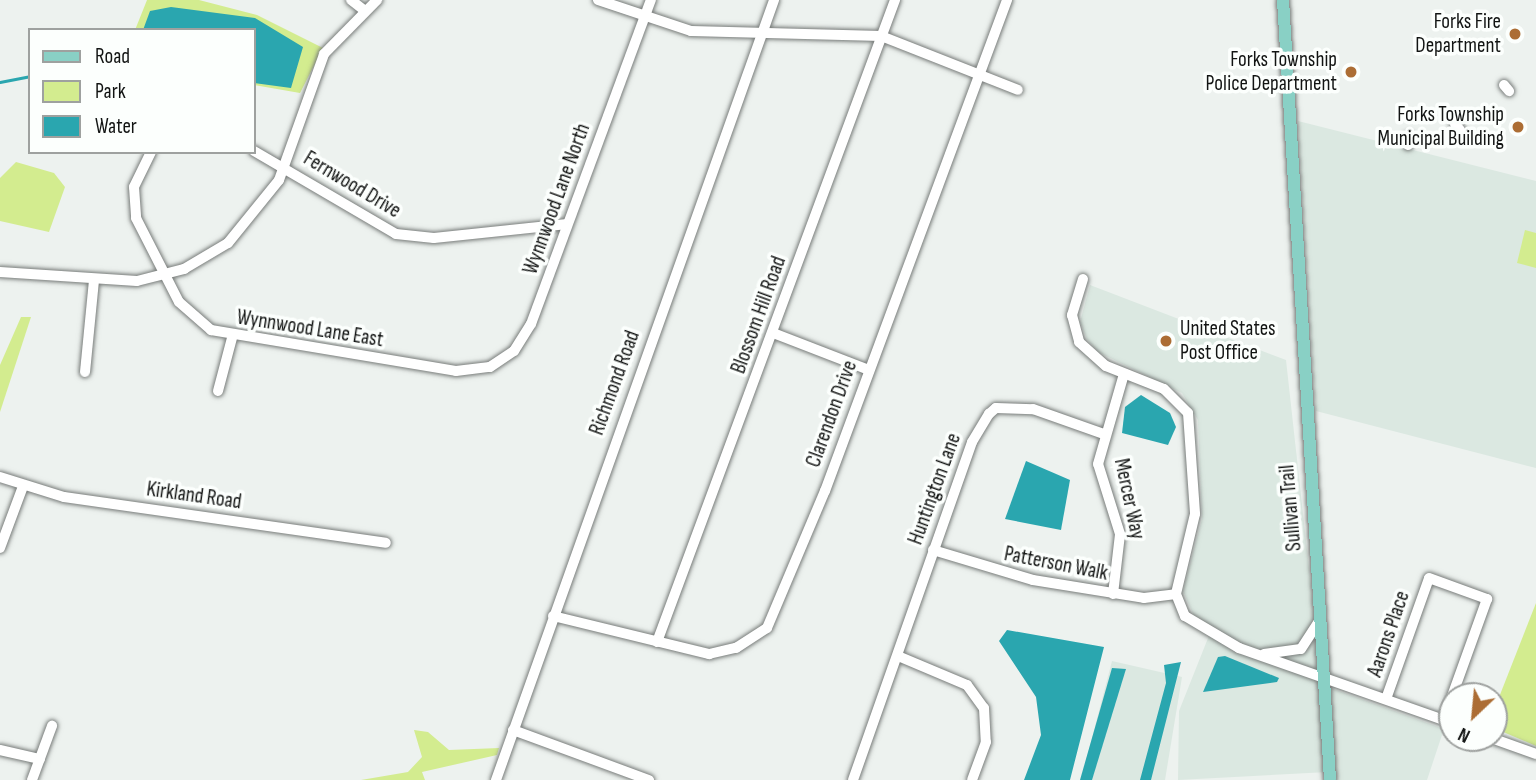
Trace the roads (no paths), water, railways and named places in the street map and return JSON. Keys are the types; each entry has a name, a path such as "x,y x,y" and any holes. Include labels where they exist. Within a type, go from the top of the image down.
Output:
{"main road":[{"name":"Sullivan Trail","path":"1283,0 1295,240 1329,776"}],"street":[{"path":"351,0 364,10"},
{"path":"0,272 94,281 164,274 196,263 239,234 285,167 324,54 364,10 377,0"},
{"path":"598,0 645,18 691,31 763,30 881,36 1018,90"},
{"name":"Wynnwood Lane North","path":"477,370 506,359 526,335 651,0"},
{"name":"Richmond Road","path":"496,780 774,0"},
{"name":"Blossom Hill Road","path":"657,642 895,0"},
{"name":"Clarendon Drive","path":"553,616 657,642 725,652 767,628 869,370 1007,0"},
{"name":"Fernwood Drive","path":"256,152 396,234 434,238 567,224"},
{"name":"Wynnwood Lane East","path":"150,154 133,199 164,274 185,309 232,338 477,370"},
{"path":"1083,279 1072,315 1079,342 1097,360 1124,374 1164,389 1184,405 1190,421 1195,514 1175,594 1201,630 1257,655 1438,717"},
{"path":"85,372 94,281"},
{"path":"773,333 869,370"},
{"path":"218,391 232,338"},
{"name":"Mercer Way","path":"1114,594 1121,545 1098,464 1104,434 1124,374"},
{"name":"Huntington Lane","path":"853,780 972,442 996,408 1033,409 1104,434"},
{"name":"Kirkland Road","path":"0,477 23,486 386,543"},
{"path":"0,548 23,486"},
{"name":"Patterson Walk","path":"933,550 990,571 1114,594 1175,594"},
{"name":"Aarons Place","path":"1386,699 1429,579 1487,599 1457,682"},
{"path":"1257,655 1301,649 1319,621"},
{"path":"898,656 967,685 984,708 986,743 972,780"},
{"path":"33,780 52,726"},
{"path":"513,730 649,780"},
{"path":"1508,744 1536,754"},
{"path":"0,750 40,759"}],"water":[{"path":"171,7 255,18 303,47 291,88 256,83 256,28 144,28 150,11"},
{"path":"1141,395 1170,413 1176,427 1168,445 1122,433 1125,407"},
{"path":"1026,461 1070,480 1061,530 1005,519"},
{"path":"1007,630 1104,647 1070,780 1024,780 1041,735 1036,697 999,641"},
{"path":"1225,656 1279,678 1277,682 1203,692 1218,657"},
{"path":"1181,662 1151,780 1140,780 1166,683 1164,665"},
{"path":"1112,668 1126,669 1092,780 1080,780"}],"waterway":[{"path":"0,82 28,76"}],"place":[{"name":"Forks Fire Department","path":"1515,34"},
{"name":"Forks Township Police Department","path":"1351,72"},
{"name":"Forks Township Municipal Building","path":"1518,127"},
{"name":"United States Post Office","path":"1166,341"}]}
